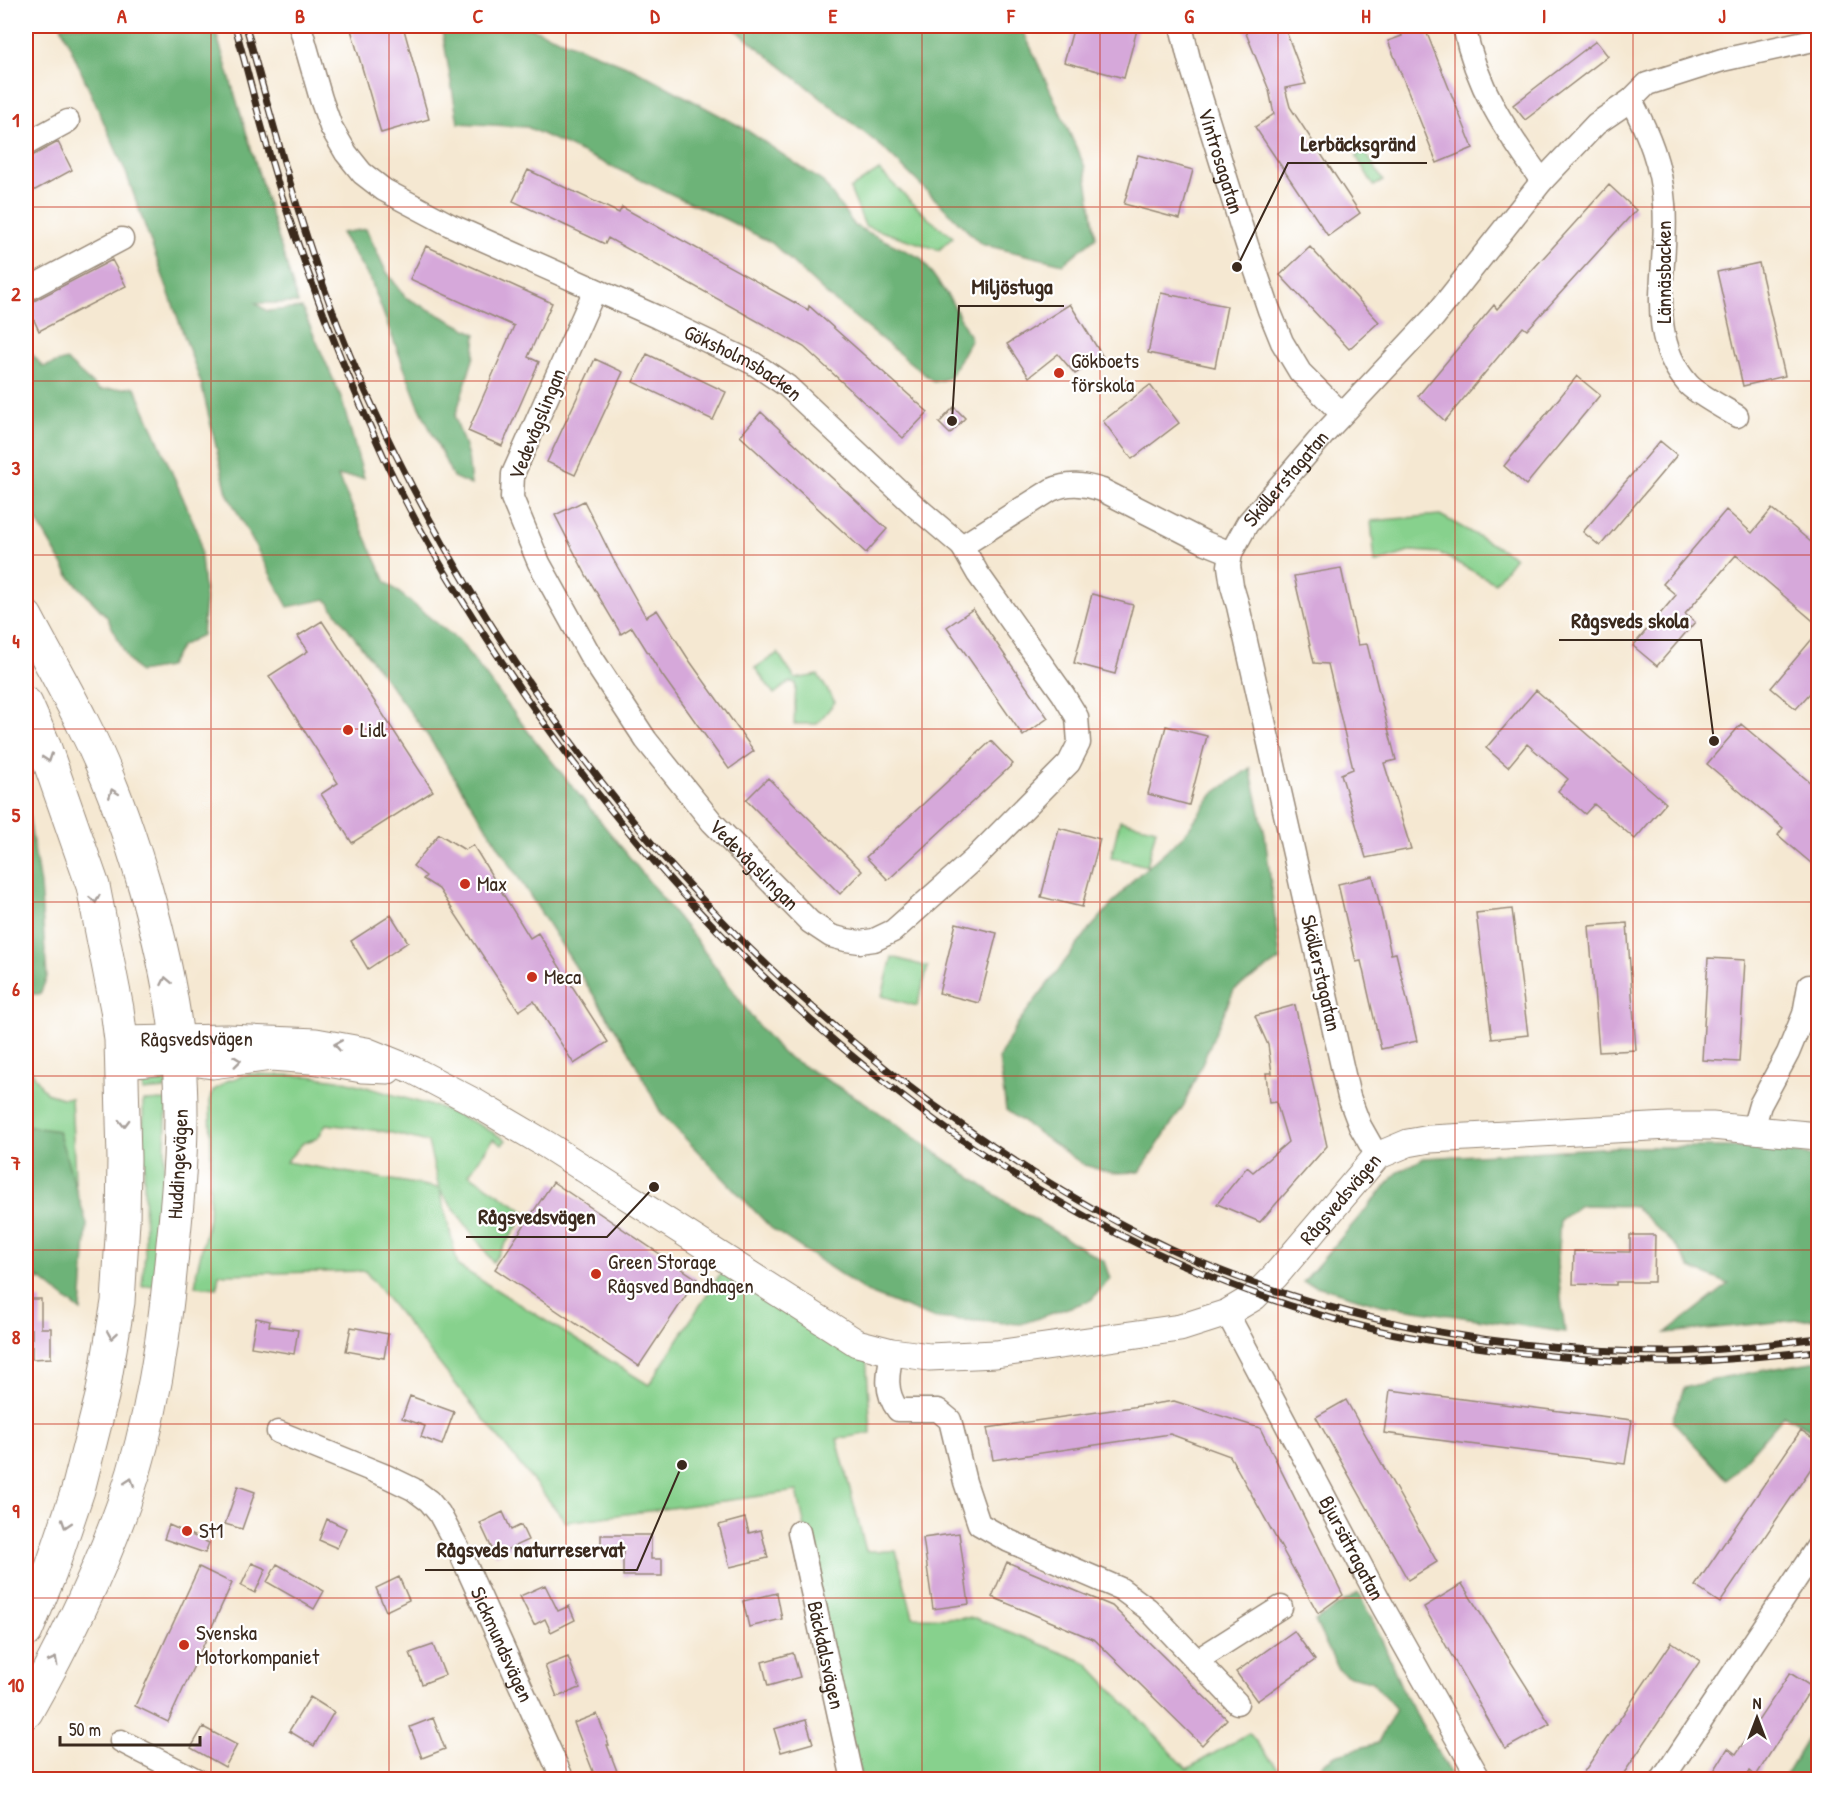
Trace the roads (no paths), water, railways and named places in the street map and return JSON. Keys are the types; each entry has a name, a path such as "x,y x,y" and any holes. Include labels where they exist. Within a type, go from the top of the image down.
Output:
{"main road":[{"name":"Huddingevägen","path":"26,617 84,726 124,822 145,886 172,1009 178,1049 181,1108 179,1187 161,1349 150,1411 124,1503 82,1607 26,1712"},
{"path":"26,704 43,743 93,886 117,1009 122,1052 123,1221 118,1302 94,1432 78,1490 50,1573 26,1631"}],"street":[{"name":"Göksholmsbacken","path":"300,26 321,99 332,127 346,153 362,173 384,190 414,207 730,351 768,372 788,386 915,506 962,546"},
{"name":"Vintrosagatan","path":"1181,26 1243,234 1282,342 1300,372 1342,414"},
{"path":"1464,26 1474,65 1491,106 1542,181"},
{"name":"Sköllerstagatan","path":"1377,1156 1360,1126 1348,1097 1241,617 1230,579 1229,566 1232,553 1247,524 1342,414 1434,317 1542,181 1596,124 1631,100 1647,84 1722,60 1818,39"},
{"name":"Lännäsbacken","path":"1631,100 1649,137 1660,171 1664,206 1660,317 1668,354 1688,385 1737,416"},
{"path":"26,144 68,121"},
{"path":"26,290 122,239"},
{"name":"Vedevågslingan","path":"595,290 513,474 512,498 515,510 539,563 590,655 646,740 712,822 810,922 831,936 860,942 874,940 893,931 974,859 1069,763 1080,743 1077,717 978,574 962,546"},
{"path":"962,546 1051,490 1061,485 1084,484 1102,489 1206,543 1232,553"},
{"path":"1753,1129 1760,1105 1788,1053 1804,1014 1809,986"},
{"name":"Rågsvedsvägen","path":"122,1052 178,1049 227,1038 316,1042 366,1051 413,1070 474,1102 547,1145 857,1343 892,1352 928,1357 996,1354 1180,1328 1227,1312 1254,1297 1275,1276 1377,1156 1408,1143 1430,1139 1669,1126 1712,1126 1818,1136"},
{"name":"Bjursätragatan","path":"1227,1312 1383,1607 1480,1779"},
{"path":"892,1352 887,1388 891,1401 898,1410 938,1410 950,1420 978,1524 1009,1541 1121,1589 1148,1609 1237,1704"},
{"name":"Sickmundsvägen","path":"278,1432 386,1476 413,1489 429,1501 459,1550 563,1779"},
{"name":"Bäckdalsvägen","path":"799,1532 853,1779"},
{"path":"1662,1779 1818,1546"},
{"path":"1196,1661 1281,1607"},
{"path":"121,1741 197,1779"}],"railway":[{"path":"235,26 280,190 330,330 388,466 413,516 456,590 502,662 583,774 673,883 772,985 879,1078 994,1161 1116,1233 1243,1289 1377,1330 1432,1341 1487,1348 1622,1361 1699,1361 1818,1351"},
{"path":"246,26 298,210 346,346 419,500 479,606 546,707 618,803 697,894 783,980 875,1060 1002,1153 1123,1225 1219,1270 1329,1307 1385,1321 1499,1341 1614,1351 1690,1351 1818,1338"}],"place":[{"name":"Lerbäcksgränd","path":"1237,267"},
{"name":"Gökboets förskola","path":"1059,373"},
{"name":"Miljöstuga","path":"952,421"},
{"name":"Lidl","path":"348,730"},
{"name":"Rågsveds skola","path":"1714,741"},
{"name":"Max","path":"465,884"},
{"name":"Meca","path":"532,977"},
{"name":"Rågsvedsvägen","path":"654,1187"},
{"name":"Green Storage Rågsved Bandhagen","path":"596,1274"},
{"name":"Rågsveds naturreservat","path":"682,1465"},
{"name":"St1","path":"187,1531"},
{"name":"Svenska Motorkompaniet","path":"184,1645"}]}
